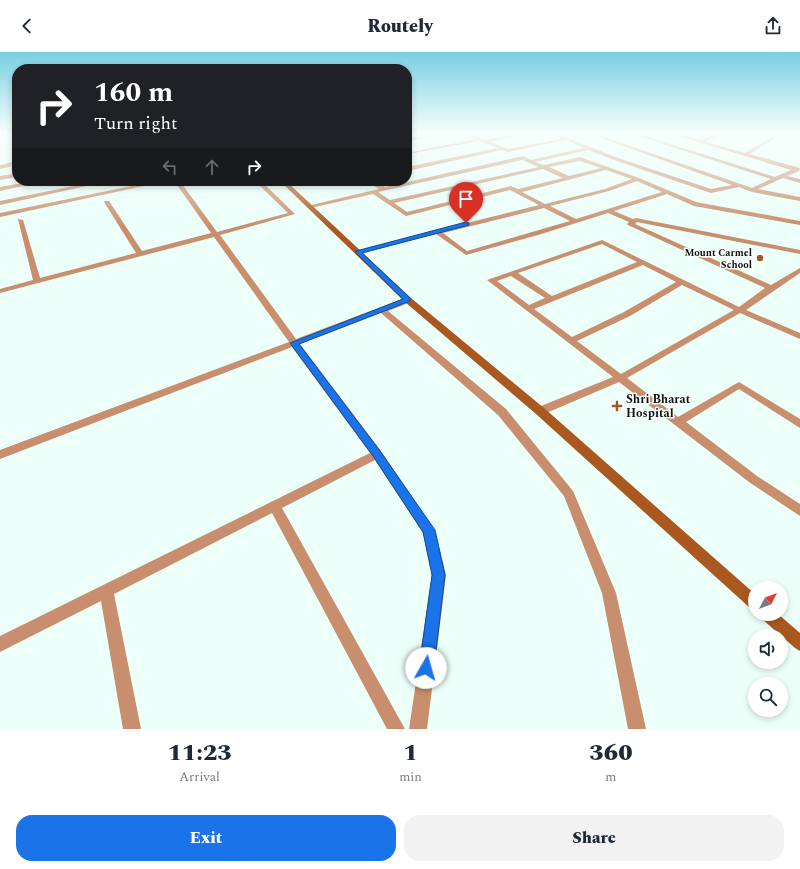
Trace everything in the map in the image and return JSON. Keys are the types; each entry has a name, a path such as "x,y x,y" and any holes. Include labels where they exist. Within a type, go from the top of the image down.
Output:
{"street":[{"path":"2,166 12,164"},
{"path":"412,168 430,164"},
{"path":"412,183 498,164"},
{"path":"537,164 569,178"},
{"path":"389,202 553,164"},
{"path":"595,164 661,189 669,190 694,204 800,223"},
{"path":"629,164 711,191 741,185"},
{"path":"678,164 752,190 800,199"},
{"path":"727,164 775,178"},
{"path":"778,164 798,169"},
{"path":"518,191 607,168"},
{"path":"752,190 775,178 798,169"},
{"path":"0,178 12,176"},
{"path":"781,176 800,181"},
{"path":"358,252 544,204 607,190 638,180"},
{"path":"675,184 682,182"},
{"path":"0,189 16,186"},
{"path":"0,202 81,186"},
{"path":"0,215 139,186"},
{"path":"181,186 294,343 377,454 429,530 439,575 418,729"},
{"path":"0,291 292,214 263,186"},
{"path":"288,186 408,300 540,411 748,597"},
{"path":"378,186 383,189"},
{"path":"310,206 397,186"},
{"path":"374,192 406,214 511,188 574,221"},
{"path":"436,231 466,253 608,211 669,190"},
{"path":"107,202 140,254"},
{"path":"608,211 633,221 636,220 664,224 800,252"},
{"path":"20,220 37,281"},
{"path":"633,221 630,224 636,228 771,288"},
{"path":"800,336 740,310 602,242 491,280 572,340 618,379 753,479 800,511"},
{"path":"528,308 643,262"},
{"path":"540,411 618,379 740,310 800,270"},
{"path":"512,273 552,299"},
{"path":"572,340 627,314 683,281"},
{"path":"0,455 408,300"},
{"path":"382,310 502,412 569,494 609,593 637,729"},
{"path":"678,422 738,385 800,424"},
{"path":"0,644 377,454"},
{"path":"274,505 396,729"},
{"path":"106,591 132,729"},
{"path":"775,621 800,643"}],"place":[{"name":"Mount Carmel School","path":"760,258"},
{"name":"Shri Bharat Hospital","path":"617,406"}],"route":[{"path":"426,668 439,575 429,530 377,454 294,343 408,300 358,252 466,223"}]}
